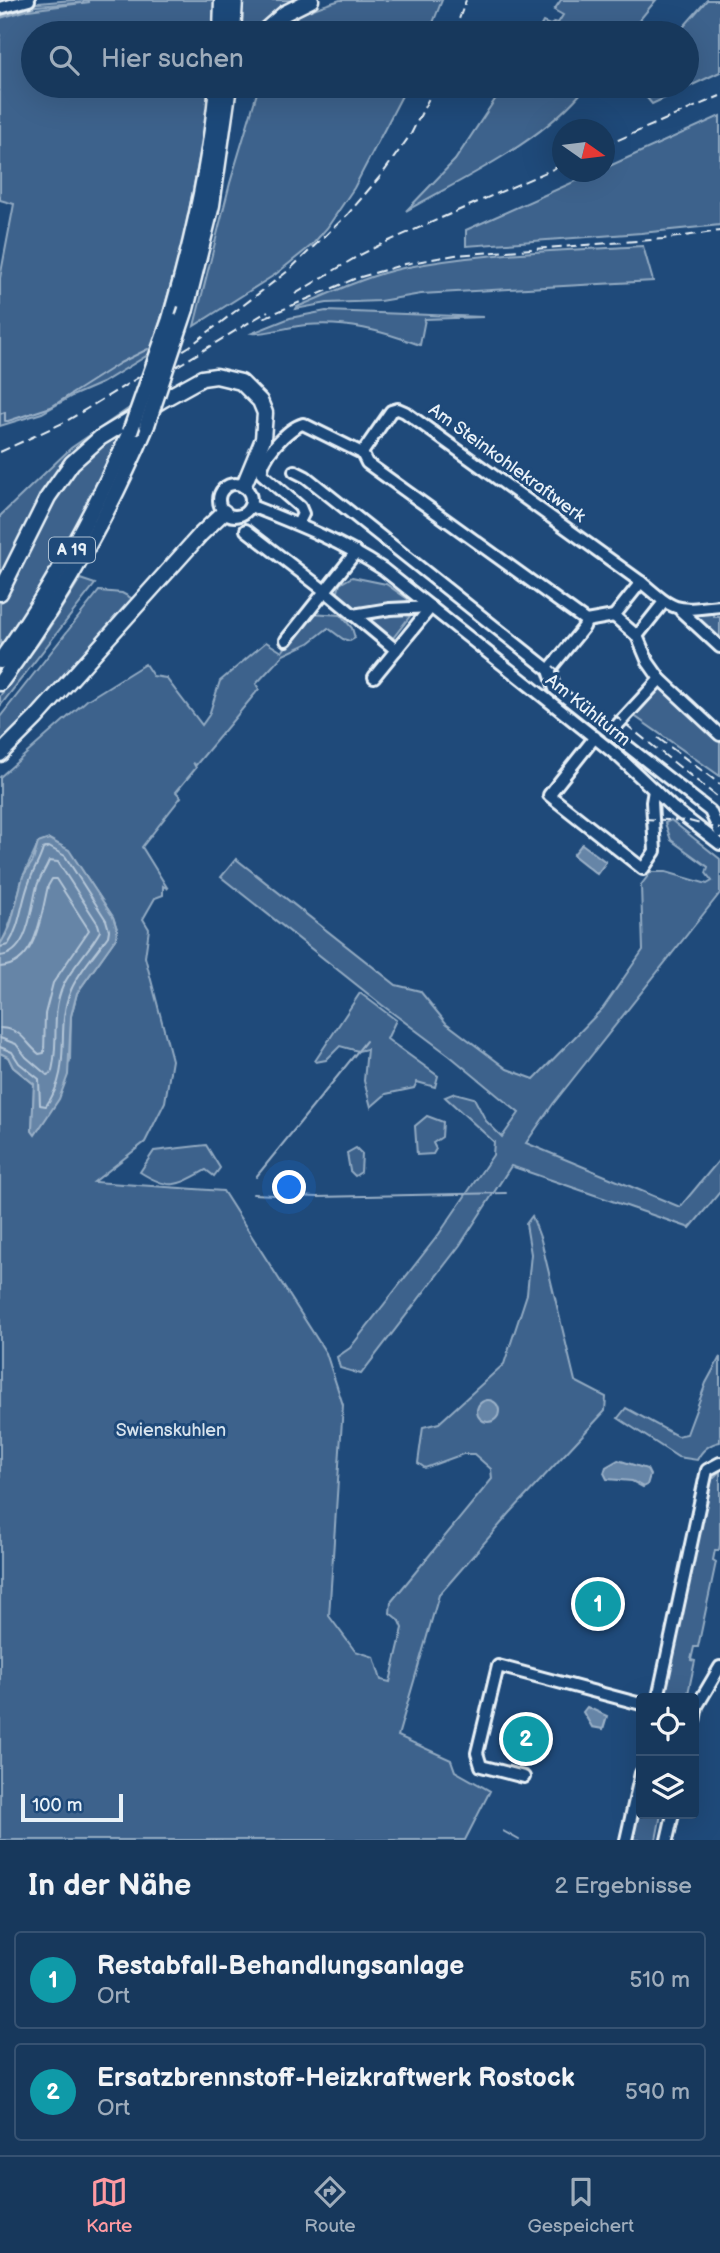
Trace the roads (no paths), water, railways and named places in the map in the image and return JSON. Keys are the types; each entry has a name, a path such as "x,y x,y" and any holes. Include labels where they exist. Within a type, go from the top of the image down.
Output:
{"highway":[{"path":"221,21 222,0"},
{"path":"234,21 235,0"},
{"path":"276,21 285,13 311,0"},
{"name":"A 19","path":"0,662 75,545 130,432 170,319 186,262 203,185 215,98"},
{"path":"226,119 228,98"},
{"path":"226,119 232,98"},
{"name":"A 19","path":"0,683 77,568 112,502 146,425 187,309 212,205 226,119"},
{"path":"0,593 48,497 72,463 100,438 202,378 216,376 241,382 260,401 265,413 263,439 244,485"},
{"path":"0,754 224,512"}],"street":[{"path":"4,5 29,0"},
{"name":"Am Steinkohlekraftwerk","path":"362,453 391,411 398,409 405,412 641,582 664,602 681,611 720,648"},
{"path":"298,524 303,514 300,507 262,474 263,460 292,429 303,424 362,453 367,463 586,621"},
{"path":"294,471 316,485 550,670 555,689 710,811 719,839"},
{"path":"229,485 244,485 250,492 251,506 239,516 224,512 219,502 221,491 229,485"},
{"name":"Am Kühlturm","path":"251,506 298,524 356,552 383,569 594,737 654,790 719,839"},
{"path":"246,530 396,650"},
{"path":"286,639 356,552"},
{"path":"550,670 586,621 614,616 641,582"},
{"path":"637,636 664,602"},
{"path":"681,611 720,606"},
{"path":"353,615 390,609 431,607"},
{"path":"374,677 431,607"},
{"path":"614,616 637,636 648,662 660,679 720,735"},
{"path":"610,733 660,679"},
{"path":"594,737 549,795 643,869 655,851 652,802 654,790"},
{"path":"659,1693 707,1470 720,1463"},
{"path":"524,1777 481,1766 477,1753 498,1666 636,1703"},
{"path":"699,1703 720,1668"},
{"path":"626,1840 636,1795"},
{"path":"667,1840 672,1819"}],"water":[{"path":"49,839 69,850 113,917 117,929 116,938 77,993 71,1016 68,1075 59,1099 35,1135 32,1131 34,1084 13,1067 8,1057 0,1053 0,945 10,927 23,876 33,861 38,843"},
{"path":"582,844 606,862 597,874 573,855"},
{"path":"488,1400 496,1403 499,1411 496,1419 488,1422 480,1419 477,1411 480,1403"},
{"path":"618,1460 647,1469 650,1475 647,1485 643,1487 632,1481 607,1479 604,1473 606,1467"},
{"path":"587,1707 607,1716 603,1729 592,1727 583,1712"}],"waterway":[{"path":"0,414 5,412 5,421 8,421 51,407 120,363 148,349"},
{"path":"256,1177 366,1041"},
{"path":"253,1194 317,1197 506,1193"},
{"path":"503,1831 519,1840"}],"railway":[{"path":"458,21 466,0"},
{"path":"615,141 720,96"},
{"path":"0,452 65,422 190,346 288,271 348,214 383,173 411,134 429,98"},
{"path":"295,294 382,244 552,169"},
{"path":"263,318 354,279 405,264 455,255 663,239 720,231"},
{"path":"151,382 268,311"},
{"path":"553,666 560,672"},
{"path":"614,715 720,799"},
{"path":"658,738 720,784"},
{"path":"644,819 689,821 720,829"}],"place":[{"name":"Restabfall-Behandlungsanlage","path":"598,1604"},
{"name":"Ersatzbrennstoff-Heizkraftwerk Rostock","path":"526,1739"}],"park label":[{"name":"Swienskuhlen","path":"171,1430"}]}
